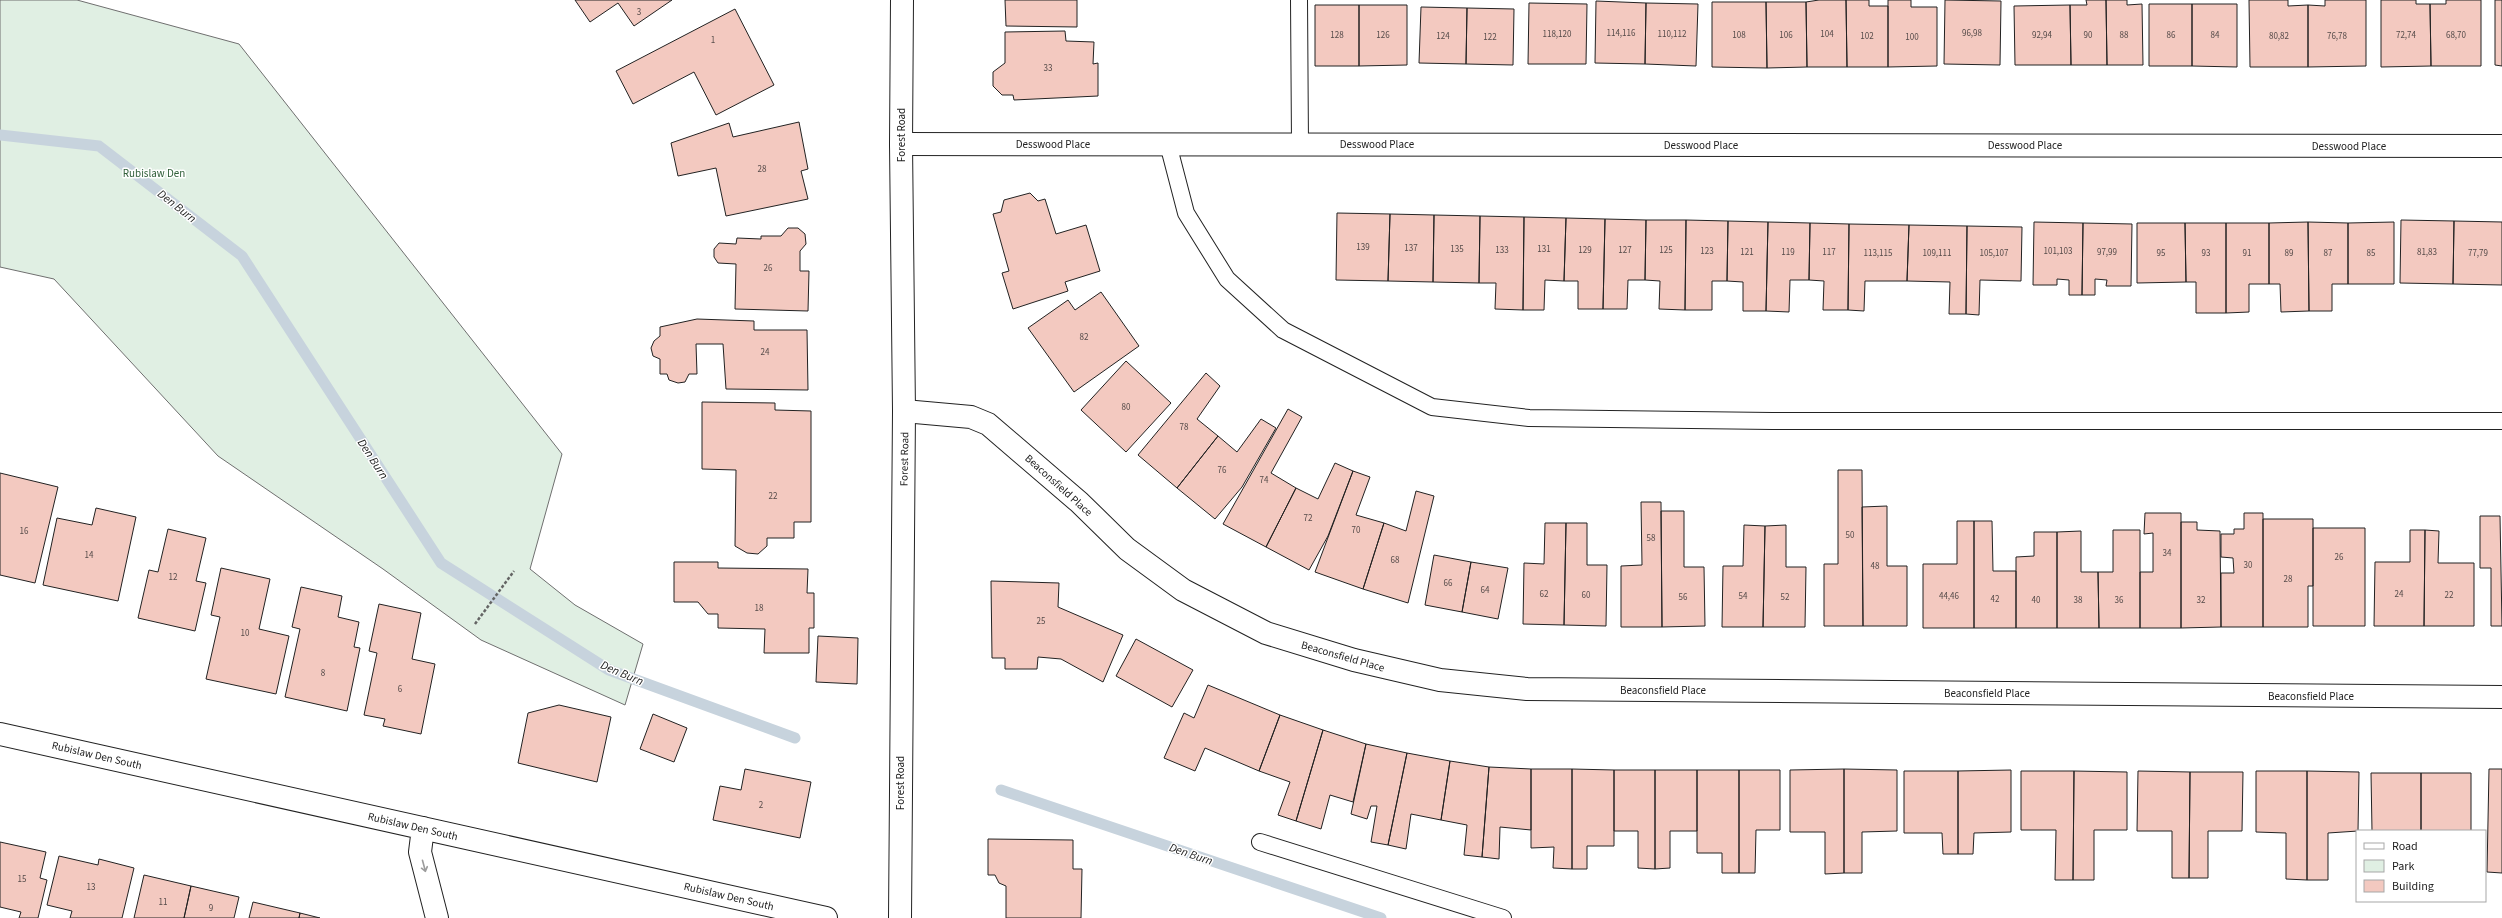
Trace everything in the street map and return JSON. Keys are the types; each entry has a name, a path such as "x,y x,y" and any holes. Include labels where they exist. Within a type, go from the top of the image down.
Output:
{"street":[{"name":"Forest Road","path":"900,918 904,411 901,144 902,0"},
{"name":"Desswood Place","path":"901,144 2502,146"},
{"name":"Beaconsfield Place","path":"904,411 971,417 988,424 1079,502 1127,548 1183,590 1266,633 1354,660 1440,680 1527,689 2502,697"},
{"name":"Rubislaw Den South","path":"0,734 826,918"},
{"path":"423,828 420,852 437,918"}],"lane":[{"path":"1298,0 1300,144"},
{"path":"1168,144 1186,213 1227,279 1283,330 1432,407 1529,418 1772,421 2502,421"},
{"path":"1260,842 1503,918"}],"path":[{"path":"475,624 514,571"}],"green space":[{"name":"Rubislaw Den","path":"0,0 77,0 239,44 562,454 530,569 575,605 643,644 625,705 481,640 383,569 218,456 54,279 0,267"}],"building":[{"path":"575,0 672,0 634,26 618,3 590,22"},
{"path":"1005,0 1077,0 1077,27 1006,26"},
{"path":"1819,0 1846,0 1847,67 1807,67 1806,2"},
{"path":"1846,0 1869,0 1869,6 1888,6 1888,67 1847,67"},
{"path":"1888,0 1911,0 1911,7 1937,7 1937,66 1888,67"},
{"path":"1945,0 2001,1 2000,65 1944,64"},
{"path":"2086,0 2106,0 2107,65 2071,65 2070,5 2087,5"},
{"path":"2106,0 2127,0 2127,5 2142,4 2143,65 2107,65"},
{"path":"2249,0 2288,0 2288,6 2308,5 2308,67 2250,67"},
{"path":"2325,0 2366,0 2366,66 2308,67 2308,5 2325,6"},
{"path":"2381,0 2416,0 2416,4 2430,4 2431,66 2381,67"},
{"path":"2446,0 2481,0 2481,66 2431,66 2430,4 2446,4"},
{"path":"2495,0 2502,0 2502,66 2495,65"},
{"path":"1596,1 1646,3 1645,64 1595,63"},
{"path":"1712,2 1766,2 1767,68 1712,67"},
{"path":"1766,2 1806,2 1807,67 1767,68"},
{"path":"1529,3 1587,4 1586,64 1528,64"},
{"path":"1646,3 1698,4 1696,66 1645,64"},
{"path":"2149,4 2192,4 2192,66 2149,66"},
{"path":"2192,4 2237,4 2237,67 2192,66"},
{"path":"1315,5 1359,5 1359,66 1315,66"},
{"path":"1359,5 1407,5 1407,65 1359,66"},
{"path":"2070,5 2071,65 2015,65 2014,6"},
{"path":"1421,7 1467,8 1466,64 1419,63"},
{"path":"1467,8 1514,9 1513,65 1466,64"},
{"path":"735,9 774,85 716,115 694,72 633,104 616,71"},
{"path":"1065,31 1066,41 1094,42 1093,64 1098,63 1098,96 1014,100 1013,95 1002,95 993,86 993,72 1005,63 1005,32"},
{"path":"799,122 808,169 801,171 808,199 726,216 716,168 678,176 671,143 729,123 733,137"},
{"path":"1030,193 1038,201 1045,199 1056,234 1086,225 1100,271 1065,282 1068,291 1013,309 1002,273 1009,271 993,214 1001,212 1004,200"},
{"path":"1337,213 1390,214 1388,281 1336,280"},
{"path":"1390,214 1434,215 1433,282 1388,281"},
{"path":"1434,215 1480,216 1479,283 1433,282"},
{"path":"1480,216 1524,217 1523,310 1495,309 1496,283 1479,283"},
{"path":"1524,217 1566,218 1564,281 1545,280 1544,310 1523,310"},
{"path":"1566,218 1605,219 1603,309 1578,309 1578,281 1564,281"},
{"path":"1605,219 1646,220 1645,280 1628,280 1627,309 1603,309"},
{"path":"1646,220 1686,220 1685,310 1659,309 1660,281 1645,280"},
{"path":"1686,220 1728,221 1727,281 1712,281 1712,310 1685,310"},
{"path":"2401,220 2454,221 2453,284 2400,283"},
{"path":"1728,221 1768,222 1766,311 1743,311 1743,282 1727,281"},
{"path":"2454,221 2502,222 2502,285 2453,284"},
{"path":"1768,222 1810,223 1809,280 1790,280 1789,312 1766,311"},
{"path":"2034,222 2083,223 2082,295 2069,295 2069,280 2057,279 2057,285 2033,285"},
{"path":"2308,222 2348,223 2348,284 2332,284 2332,311 2309,311"},
{"path":"2308,222 2309,311 2281,312 2280,284 2269,284 2269,223"},
{"path":"2394,222 2394,284 2348,284 2348,223"},
{"path":"1810,223 1849,224 1848,310 1823,310 1824,281 1809,280"},
{"path":"2083,223 2132,224 2131,286 2106,286 2107,280 2095,279 2095,295 2082,295"},
{"path":"2137,223 2185,223 2186,282 2137,283"},
{"path":"2185,223 2226,223 2226,313 2196,313 2196,282 2186,282"},
{"path":"2226,223 2269,223 2269,284 2249,284 2249,312 2226,313"},
{"path":"1849,224 1909,225 1907,281 1865,281 1864,311 1848,310"},
{"path":"1909,225 1967,226 1966,314 1949,314 1950,282 1907,281"},
{"path":"1967,226 2022,227 2021,281 1980,280 1979,315 1966,314"},
{"path":"788,228 798,228 805,234 806,244 800,251 800,271 809,271 808,311 735,309 736,264 718,263 714,257 714,249 719,243 736,244 737,238 761,239 761,236 781,236"},
{"path":"1101,292 1139,346 1074,392 1028,328 1068,300 1075,310"},
{"path":"697,319 754,321 754,330 807,330 808,390 726,389 723,344 696,344 697,374 689,374 685,382 678,383 669,380 667,374 660,374 660,359 653,356 651,348 654,341 660,336 660,327"},
{"path":"1126,361 1171,403 1126,452 1081,410"},
{"path":"1206,373 1220,386 1197,419 1218,436 1177,488 1138,455"},
{"path":"702,402 775,403 775,410 811,411 811,522 794,522 794,538 767,538 767,546 758,554 747,553 735,546 736,470 702,469"},
{"path":"1288,409 1302,417 1271,473 1296,488 1266,547 1223,524"},
{"path":"1261,419 1276,428 1242,487 1215,519 1177,488 1218,436 1237,452"},
{"path":"1335,463 1353,471 1328,536 1309,570 1266,547 1296,488 1318,499"},
{"path":"1838,470 1862,470 1863,626 1824,626 1824,564 1838,564"},
{"path":"1353,471 1370,477 1356,515 1384,523 1363,589 1315,572"},
{"path":"0,473 58,487 35,583 0,575"},
{"path":"1416,491 1434,496 1408,603 1363,589 1384,523 1406,531"},
{"path":"1641,502 1661,502 1662,627 1621,627 1621,566 1642,565"},
{"path":"1887,506 1887,566 1907,566 1907,626 1863,626 1862,507"},
{"path":"96,508 136,517 118,601 43,585 57,518 92,525"},
{"path":"1661,511 1684,511 1684,567 1704,567 1705,626 1662,627"},
{"path":"2145,513 2181,513 2181,628 2140,628 2140,572 2153,572 2153,533 2144,534"},
{"path":"2244,513 2263,513 2263,627 2221,627 2221,573 2234,573 2233,558 2221,557 2221,534 2234,534 2234,529 2244,529"},
{"path":"2480,516 2500,516 2502,626 2491,626 2491,568 2480,568"},
{"path":"2263,519 2313,519 2313,586 2308,586 2308,627 2263,627"},
{"path":"1957,521 1974,521 1974,628 1923,628 1923,564 1957,564"},
{"path":"1974,521 1992,521 1993,571 2016,571 2016,628 1974,628"},
{"path":"2181,522 2197,522 2197,530 2220,531 2221,627 2181,628"},
{"path":"1545,523 1566,523 1564,625 1523,624 1524,563 1544,564"},
{"path":"1566,523 1587,523 1587,565 1607,565 1606,626 1564,625"},
{"path":"1744,525 1765,526 1763,627 1722,627 1723,566 1743,566"},
{"path":"1786,525 1786,567 1806,567 1805,627 1763,627 1765,526"},
{"path":"2313,528 2365,528 2365,626 2313,626"},
{"path":"168,529 206,538 196,581 206,583 195,631 138,618 149,570 158,572"},
{"path":"2113,530 2140,530 2140,628 2099,628 2098,572 2113,572"},
{"path":"2410,530 2425,530 2424,626 2374,626 2375,562 2410,562"},
{"path":"2425,530 2439,531 2438,563 2474,563 2474,626 2424,626"},
{"path":"2081,531 2081,572 2098,572 2099,628 2057,628 2057,532"},
{"path":"2034,532 2057,532 2057,628 2016,628 2016,557 2034,556"},
{"path":"1434,555 1471,562 1462,612 1425,605"},
{"path":"674,562 718,562 718,568 808,569 807,593 814,593 814,628 809,628 809,653 764,653 765,629 718,628 718,614 708,614 698,602 674,602"},
{"path":"1471,562 1508,568 1498,619 1462,612"},
{"path":"221,568 270,579 259,629 289,636 276,694 206,679 220,617 211,615"},
{"path":"991,581 1059,583 1058,607 1123,635 1103,682 1061,659 1038,657 1037,669 1005,669 1005,658 992,658"},
{"path":"301,587 342,596 338,617 359,622 354,647 360,648 347,711 285,697 300,629 292,627"},
{"path":"379,604 421,613 412,659 435,664 421,734 383,726 385,719 364,715 377,653 369,651"},
{"path":"818,636 858,638 857,684 816,682"},
{"path":"1136,639 1193,670 1172,707 1116,676"},
{"path":"1208,685 1280,715 1259,771 1205,748 1195,771 1164,758 1184,713 1194,718"},
{"path":"559,705 611,717 597,782 518,763 528,713"},
{"path":"653,714 687,728 674,762 640,749"},
{"path":"1280,715 1323,730 1296,821 1278,815 1290,782 1259,771"},
{"path":"1323,730 1366,744 1353,802 1330,795 1321,829 1296,821"},
{"path":"1366,744 1407,753 1388,845 1371,842 1377,806 1371,806 1367,819 1351,814"},
{"path":"1407,753 1450,761 1441,820 1411,814 1406,849 1388,845"},
{"path":"1450,761 1489,767 1482,857 1464,855 1467,825 1441,820"},
{"path":"1489,767 1531,769 1531,830 1500,827 1499,859 1482,857"},
{"path":"745,769 811,782 800,838 713,820 720,786 741,790"},
{"path":"1531,769 1572,769 1572,869 1553,868 1554,847 1531,848"},
{"path":"1572,769 1614,770 1614,846 1587,846 1587,869 1572,869"},
{"path":"1844,769 1844,873 1825,874 1825,832 1790,832 1790,770"},
{"path":"1844,769 1897,770 1897,831 1862,832 1862,873 1844,873"},
{"path":"2489,769 2502,769 2502,873 2487,872"},
{"path":"1614,770 1655,770 1655,869 1638,868 1638,831 1614,831"},
{"path":"1655,770 1697,770 1697,831 1670,831 1670,868 1655,869"},
{"path":"1697,770 1739,770 1739,873 1722,873 1722,853 1697,853"},
{"path":"1739,770 1780,770 1780,830 1756,830 1755,873 1739,873"},
{"path":"2011,770 2011,832 1974,833 1973,854 1958,854 1958,771"},
{"path":"1904,771 1958,771 1958,854 1943,854 1942,833 1904,833"},
{"path":"2021,771 2074,771 2073,880 2055,880 2056,830 2021,830"},
{"path":"2074,771 2127,772 2127,830 2094,830 2094,880 2073,880"},
{"path":"2138,771 2190,772 2189,878 2172,878 2172,831 2137,831"},
{"path":"2256,771 2307,771 2307,880 2286,879 2286,833 2256,832"},
{"path":"2307,771 2359,772 2358,830 2328,833 2328,880 2307,880"},
{"path":"2190,772 2243,772 2242,831 2208,831 2208,878 2189,878"},
{"path":"2371,773 2421,773 2421,830 2372,830"},
{"path":"2421,773 2471,773 2471,830 2421,830"},
{"path":"988,839 1073,840 1073,869 1082,869 1081,918 1006,918 1006,886 999,883 995,875 988,875"},
{"path":"0,842 46,852 40,878 47,880 38,918 19,918 21,912 0,907"},
{"path":"59,856 98,865 99,859 134,868 122,918 70,918 72,911 47,905"},
{"path":"144,875 191,886 184,918 134,918"},
{"path":"191,886 239,897 234,918 184,918"},
{"path":"253,902 300,913 299,918 249,918"},
{"path":"300,913 320,918 299,918"}],"waterway":[{"name":"Den Burn","path":"0,135 99,146 242,256 441,563 609,670 795,738"},
{"name":"Den Burn","path":"1001,790 1381,918"}]}
